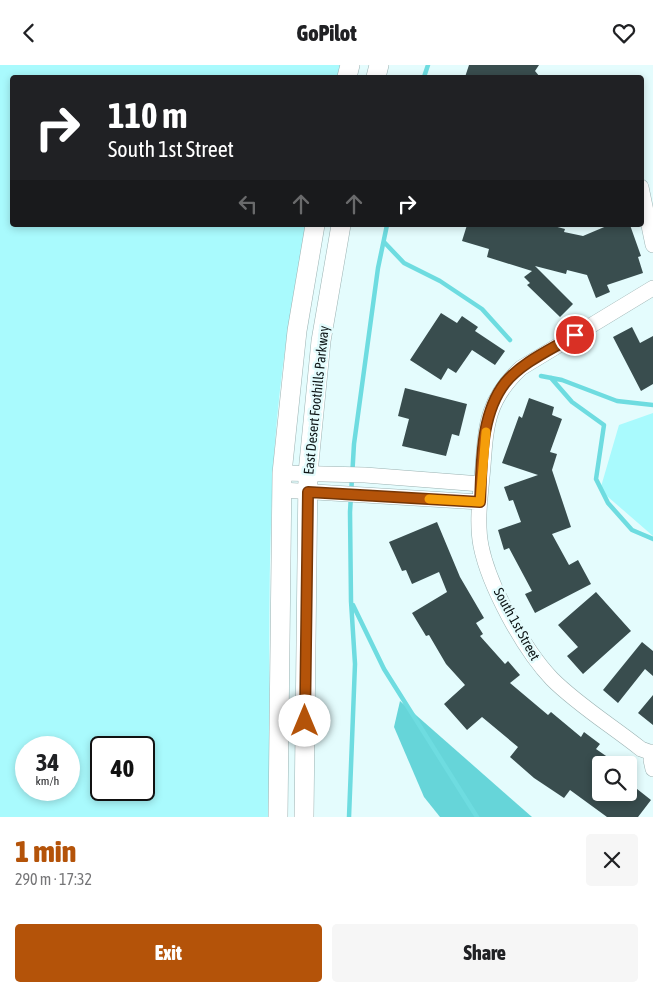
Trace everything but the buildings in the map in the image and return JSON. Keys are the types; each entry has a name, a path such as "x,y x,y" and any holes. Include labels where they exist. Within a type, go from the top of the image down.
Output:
{"street":[{"path":"644,202 653,245"},
{"name":"East Desert Foothills Parkway","path":"278,817 282,482 297,331 315,227"},
{"name":"East Desert Foothills Parkway","path":"304,817 308,483 321,341 341,227"},
{"name":"South 1st Street","path":"653,288 521,368 505,383 488,417 480,502 481,545 486,563 514,625 533,657 553,679 574,697 641,749 653,753 653,769"},
{"path":"282,482 308,483 334,474 481,484"},
{"path":"308,483 333,494 480,502"}],"shaded area":[{"path":"0,65 341,65 338,75 10,75 10,227 306,227 285,350 278,413 271,519 269,604 270,817 0,817"},
{"path":"653,413 653,536 600,490 619,425"},
{"path":"400,701 532,817 440,817 424,797 394,727"}],"waterway":[{"path":"425,75 428,65"},
{"path":"349,817 355,664 351,601 350,512 354,444 378,268 387,227"},
{"path":"384,242 404,263 440,281 482,309 510,340"},
{"path":"541,376 562,380 617,401 653,405"},
{"path":"551,378 572,402 604,425 596,479 608,503 632,530 653,539"},
{"path":"353,605 384,669 477,817"}],"slow traffic":[{"path":"429,499 480,502 486,432"}],"route":[{"path":"305,721 308,492 480,502 488,417 497,397 505,383 521,368 575,335"}]}
